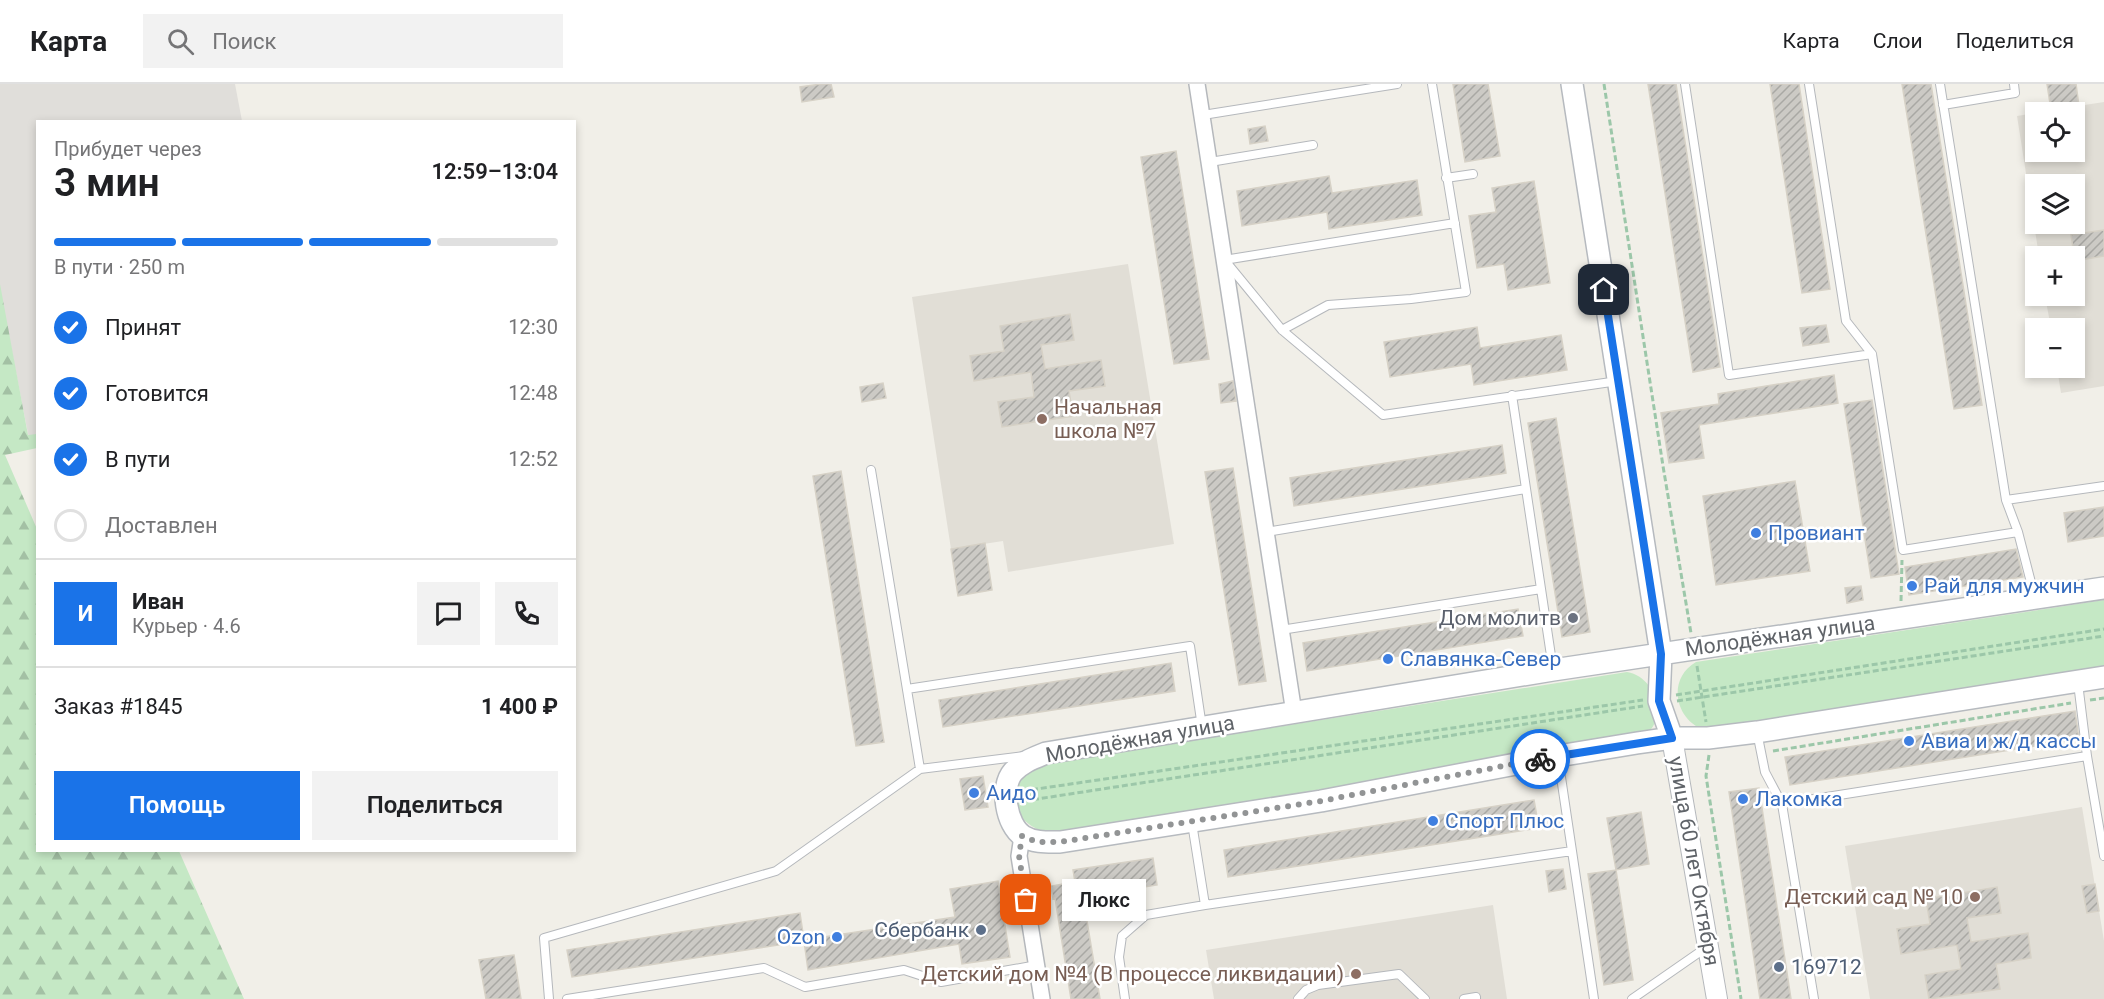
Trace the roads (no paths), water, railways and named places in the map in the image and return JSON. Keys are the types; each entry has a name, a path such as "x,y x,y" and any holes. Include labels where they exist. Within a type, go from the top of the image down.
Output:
{"main road":[{"name":"улица 60 лет Октября","path":"1572,84 1661,654 1663,698 1672,738"},
{"name":"Молодёжная улица","path":"1022,836 1011,822 1011,798 1006,785 1012,773 1025,762 1046,753 1553,670 2104,588"},
{"path":"1022,836 1037,842 1060,842 1321,801 1558,756 1672,738 1708,738 1757,732 2104,677"}],"street":[{"path":"1197,84 1294,713"},
{"name":"улица 60 лет Октября","path":"1672,738 1710,945 1717,999"},
{"path":"1022,836 1019,856 1042,999"}],"lane":[{"path":"1203,115 1397,84"},
{"path":"1282,330 1328,305 1411,299 1466,292 1432,84"},
{"path":"1685,84 1729,375 1872,354"},
{"path":"1809,84 1846,321 1872,354 1903,550 2018,532"},
{"path":"1940,84 2006,500 2018,532 2036,599"},
{"path":"1943,105 2015,93 2014,84"},
{"path":"1210,162 1313,145"},
{"path":"1446,178 1473,174"},
{"path":"1224,260 1455,223"},
{"path":"1224,260 1282,330 1383,415 1618,381"},
{"path":"1512,395 1553,670"},
{"path":"871,470 920,769"},
{"path":"2006,500 2104,486"},
{"path":"1266,532 1526,489"},
{"path":"1281,630 1541,589"},
{"path":"907,689 1190,646 1202,728"},
{"path":"2078,681 2087,756 2104,856"},
{"path":"1757,732 1765,772 1782,804 1814,999"},
{"path":"549,999 544,938 776,872 920,769 1046,753"},
{"path":"1558,756 1594,999"},
{"path":"1782,804 2087,756"},
{"path":"1192,821 1205,905"},
{"path":"1125,999 1119,957 1122,936 1146,915 1572,851"},
{"path":"1632,999 1710,945"},
{"path":"567,999 764,968 805,987 904,970 941,982 1036,965"},
{"path":"1298,999 1306,990 1318,986 1399,974 1425,999"},
{"path":"1464,999 1476,997 1476,999"}],"place":[{"name":"Начальная школа №7","path":"1042,419"},
{"name":"Провиант","path":"1756,533"},
{"name":"Рай для мужчин","path":"1912,586"},
{"name":"Дом молитв","path":"1573,618"},
{"name":"Славянка-Север","path":"1388,659"},
{"name":"Авиа и ж/д кассы","path":"1909,741"},
{"name":"Аидо","path":"974,793"},
{"name":"Лакомка","path":"1743,799"},
{"name":"Спорт Плюс","path":"1433,821"},
{"name":"Детский сад № 10","path":"1975,897"},
{"name":"Люкс","path":"1026,900"},
{"name":"Сбербанк","path":"981,930"},
{"name":"Ozon","path":"837,937"},
{"name":"169712","path":"1779,967"},
{"name":"Детский дом №4 (В процессе ликвидации)","path":"1356,974"}]}
